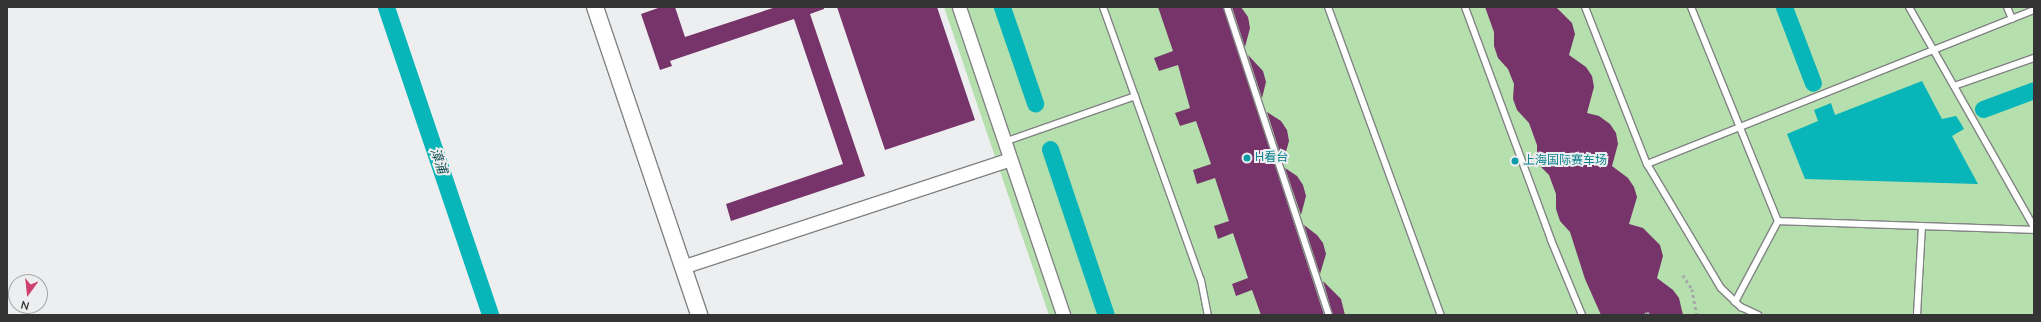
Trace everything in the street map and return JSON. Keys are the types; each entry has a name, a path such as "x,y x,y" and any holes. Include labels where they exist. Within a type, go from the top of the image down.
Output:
{"street":[{"path":"594,7 699,315"},
{"path":"959,7 1064,315"},
{"path":"682,267 1010,159"}],"lane":[{"path":"1103,7 1201,280 1208,315"},
{"path":"1227,7 1329,315"},
{"path":"1328,7 1441,315"},
{"path":"1465,7 1551,240 1582,315"},
{"path":"1585,7 1647,164 1720,288 1735,302 1758,315"},
{"path":"1691,7 1778,221"},
{"path":"1909,7 2034,229"},
{"path":"2007,7 2012,19"},
{"path":"1647,164 2034,10"},
{"path":"1954,86 2034,58"},
{"path":"1004,142 1135,96"},
{"path":"1735,302 1778,221"},
{"path":"1778,221 2034,229"},
{"path":"1916,315 1922,226"}],"path":[{"path":"1683,275 1692,290 1697,315"},
{"path":"1645,315 1647,312 1649,315"}],"green space":[{"name":"上海国际赛车场","path":"944,7 2034,7 2034,315 1049,315"}],"water":[{"path":"1922,81 1942,119 1956,116 1964,129 1952,136 1978,184 1805,179 1787,134 1818,121 1814,110 1831,103 1835,115"}],"building":[{"path":"661,7 675,7 685,37 776,7 824,7 824,9 810,14 865,176 731,221 726,204 843,164 794,19 670,61 672,66 660,70 641,14"},
{"path":"837,7 937,7 975,120 885,150"},
{"name":"H看台","path":"1158,7 1223,7 1324,315 1261,315 1252,290 1236,296 1232,284 1248,278 1233,233 1218,239 1214,226 1229,221 1215,178 1197,184 1193,170 1211,164 1196,121 1180,126 1175,113 1190,108 1178,65 1159,71 1154,58 1173,51"},
{"path":"1232,7 1241,7 1248,17 1250,28 1245,47"},
{"path":"1485,7 1556,7 1572,23 1575,34 1569,55 1586,67 1592,76 1594,87 1587,113 1599,116 1610,124 1616,133 1618,144 1612,166 1628,178 1634,187 1637,197 1629,224 1643,228 1660,245 1663,256 1657,278 1673,290 1679,298 1683,315 1601,315 1585,279 1570,232 1560,221 1556,209 1556,194 1549,175 1541,167 1537,155 1537,145 1529,123 1517,110 1513,99 1514,84 1508,69 1498,58 1494,46 1494,32"},
{"path":"1248,55 1263,71 1266,82 1262,98"},
{"path":"1267,112 1281,121 1287,130 1289,141 1283,162"},
{"path":"1285,168 1297,176 1303,185 1306,196 1301,215"},
{"path":"1304,225 1317,235 1323,243 1326,254 1320,274"},
{"path":"1323,281 1341,299 1345,315 1333,315"}],"waterway":[{"name":"漳浦","path":"386,7 490,315"},
{"path":"1002,7 1035,103"},
{"path":"1784,7 1813,83"},
{"path":"1983,109 2034,90"},
{"path":"1050,149 1106,315"}],"place":[{"name":"H看台","path":"1247,158"},
{"name":"上海国际赛车场","path":"1515,161"}]}
